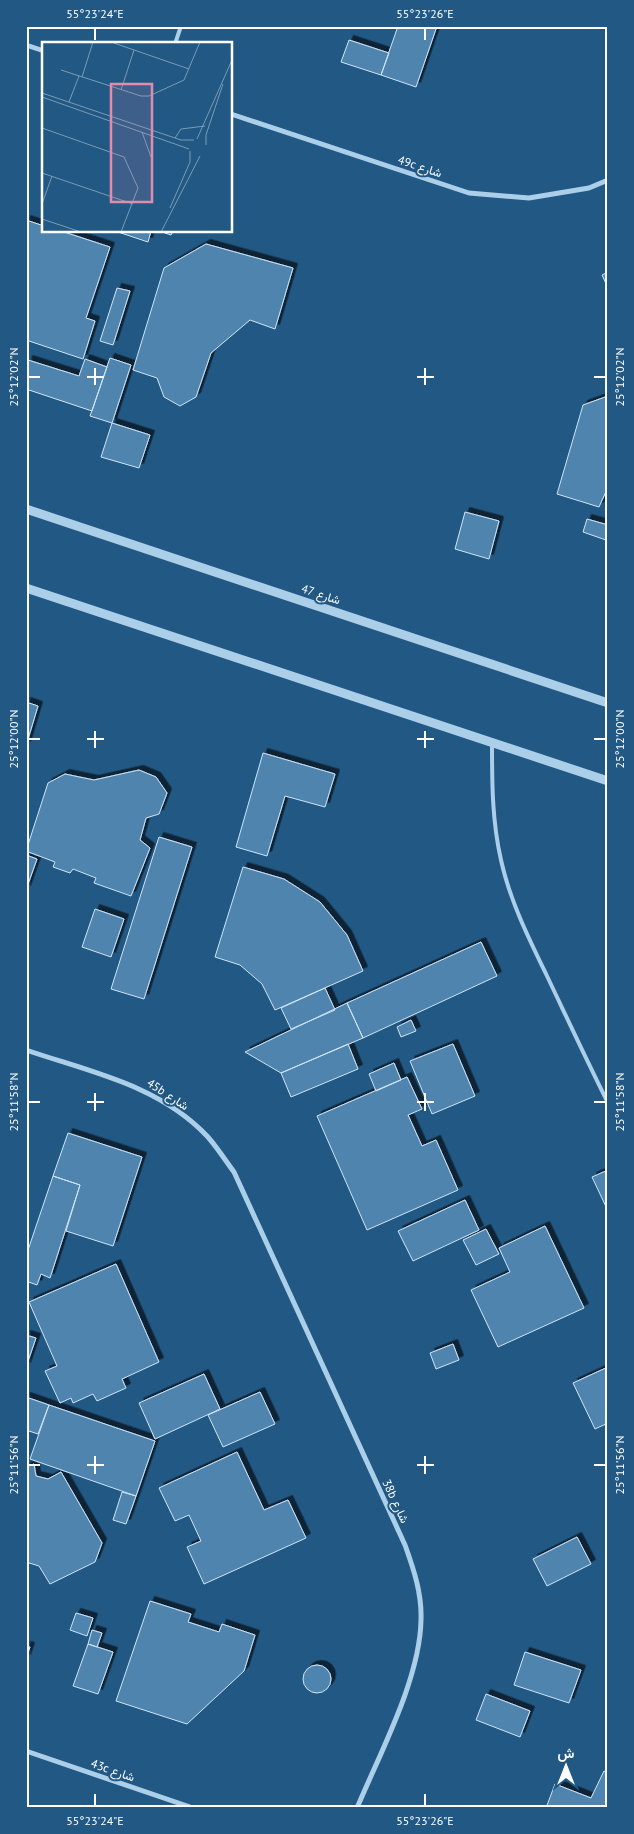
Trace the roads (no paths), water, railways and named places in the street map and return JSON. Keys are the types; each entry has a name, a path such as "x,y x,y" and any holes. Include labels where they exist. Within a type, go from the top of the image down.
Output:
{"street":[{"path":"26,45 42,50"},
{"name":"49c شارع","path":"232,114 469,193 529,198 589,188 608,180"},
{"name":"شارع 47","path":"26,509 608,703"},
{"path":"26,588 608,781"},
{"name":"45b شارع","path":"26,1050 133,1084 172,1106 212,1143 234,1172 253,1214"},
{"name":"38b شارع","path":"253,1214 406,1545 418,1582 422,1620 416,1658 405,1694 358,1808"},
{"name":"43c شارع","path":"26,1751 193,1808"}],"lane":[{"path":"176,42 181,26"},
{"path":"492,743 492,791 495,826 501,862 511,896 524,929 608,1103"}]}
